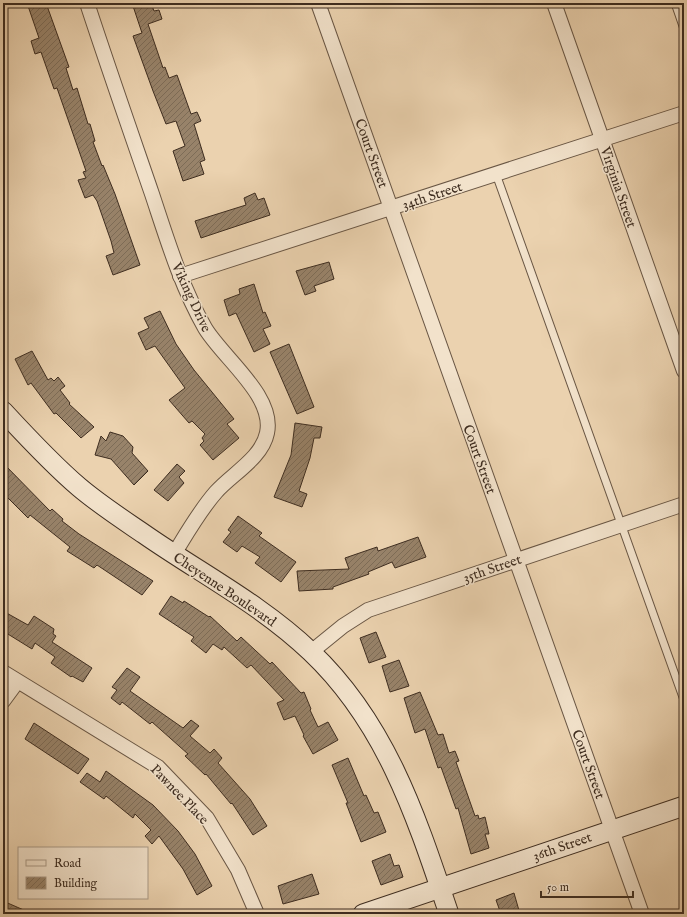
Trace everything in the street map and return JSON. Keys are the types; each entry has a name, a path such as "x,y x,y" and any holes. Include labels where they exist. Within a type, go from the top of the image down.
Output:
{"street":[{"name":"Viking Drive","path":"86,3 180,276 205,328 220,350 246,379 260,398 268,416 267,434 258,452 216,492 174,554"},
{"name":"Court Street","path":"318,3 642,914"},
{"name":"Virginia Street","path":"554,3 684,371"},
{"name":"34th Street","path":"180,276 684,113"},
{"name":"Cheyenne Boulevard","path":"3,411 79,487 174,554 258,608 311,652 340,684 365,716 386,752 411,805 449,914"},
{"name":"35th Street","path":"311,652 343,626 368,610 684,504"},
{"name":"Pawnee Place","path":"3,672 17,682 158,767 207,818 238,870 257,914"},
{"path":"3,701 17,682"},
{"name":"36th Street","path":"363,914 684,806"}],"lane":[{"path":"675,3 684,29"},
{"path":"496,174 684,700"}],"building":[{"path":"27,3 46,3 69,67 66,68 73,90 77,88 88,124 90,124 95,141 93,142 115,194 140,265 113,275 106,256 114,253 111,241 97,201 93,195 85,198 78,180 86,178 83,172 86,171 57,88 54,89 41,52 35,54 31,41 39,38"},
{"path":"132,3 151,3 154,11 159,10 162,19 148,24 163,68 165,67 169,78 177,75 191,114 197,112 201,121 194,124 205,160 200,162 204,174 183,181 173,151 185,146 176,121 166,124 153,91 133,36 142,33"},
{"path":"255,193 258,200 264,198 270,215 201,238 195,221 246,205 244,198"},
{"path":"329,262 334,279 314,286 316,291 305,295 296,271"},
{"path":"254,284 263,313 265,312 271,326 263,329 270,344 254,352 236,313 229,316 224,300 240,294 239,289"},
{"path":"160,311 176,344 194,370 234,419 227,424 239,438 213,460 200,445 204,441 202,438 205,434 192,421 189,423 169,400 185,388 155,346 146,350 138,333 149,328 144,318"},
{"path":"289,344 314,407 297,414 270,352"},
{"path":"32,351 48,380 51,378 54,381 58,377 65,386 60,390 70,403 69,404 94,427 81,438 56,413 54,414 31,383 28,385 15,359"},
{"path":"295,423 322,427 320,438 314,438 310,458 299,491 307,494 302,507 274,497 291,455"},
{"path":"110,432 123,436 133,447 132,453 148,471 134,485 111,459 95,455 101,436 106,441"},
{"path":"3,463 50,511 52,509 63,519 62,521 79,534 153,581 142,595 97,565 94,568 67,551 70,547 30,515 28,518 3,493"},
{"path":"177,464 185,471 179,477 184,483 168,501 154,490"},
{"path":"238,516 262,533 259,536 296,562 281,582 255,563 260,557 242,546 237,552 223,542 231,532 228,530"},
{"path":"418,537 426,557 395,568 392,562 368,572 369,574 333,587 333,589 299,591 297,571 349,569 345,558 377,547 378,551"},
{"path":"171,596 183,603 184,601 209,617 210,616 237,641 241,637 270,664 272,662 301,693 304,692 318,727 328,722 338,740 313,754 303,736 304,735 295,716 284,720 277,703 284,700 251,665 247,668 224,647 222,650 213,644 206,653 191,641 194,637 159,614"},
{"path":"3,611 28,625 34,616 54,629 53,634 56,636 52,642 92,668 83,682 72,676 71,677 51,663 55,657 35,643 32,649 3,631"},
{"path":"376,632 386,657 369,663 360,638"},
{"path":"399,660 409,686 390,692 382,666"},
{"path":"127,668 140,677 130,691 183,728 191,720 199,726 190,736 210,753 214,749 222,758 218,763 250,799 267,826 253,835 232,803 231,804 206,774 205,775 185,756 188,754 152,722 150,724 122,702 120,705 111,698 117,690 112,687"},
{"path":"420,692 438,735 443,734 449,753 455,751 459,761 456,762 475,816 478,815 479,819 485,817 489,834 485,834 489,848 471,854 458,808 456,809 441,767 438,768 425,729 415,733 404,698"},
{"path":"34,723 89,759 78,774 25,739"},
{"path":"348,758 364,796 366,795 374,813 378,812 386,832 361,842 346,803 348,803 332,765"},
{"path":"106,771 153,805 178,831 195,854 212,886 197,895 183,869 159,836 152,844 145,836 151,830 135,814 133,818 106,796 104,799 80,782 87,773 100,782"},
{"path":"390,854 394,866 399,865 403,877 381,885 372,861"},
{"path":"312,874 319,894 283,904 278,886"},
{"path":"514,893 520,914 501,914 496,900"},
{"path":"3,901 33,914 3,914"}]}
